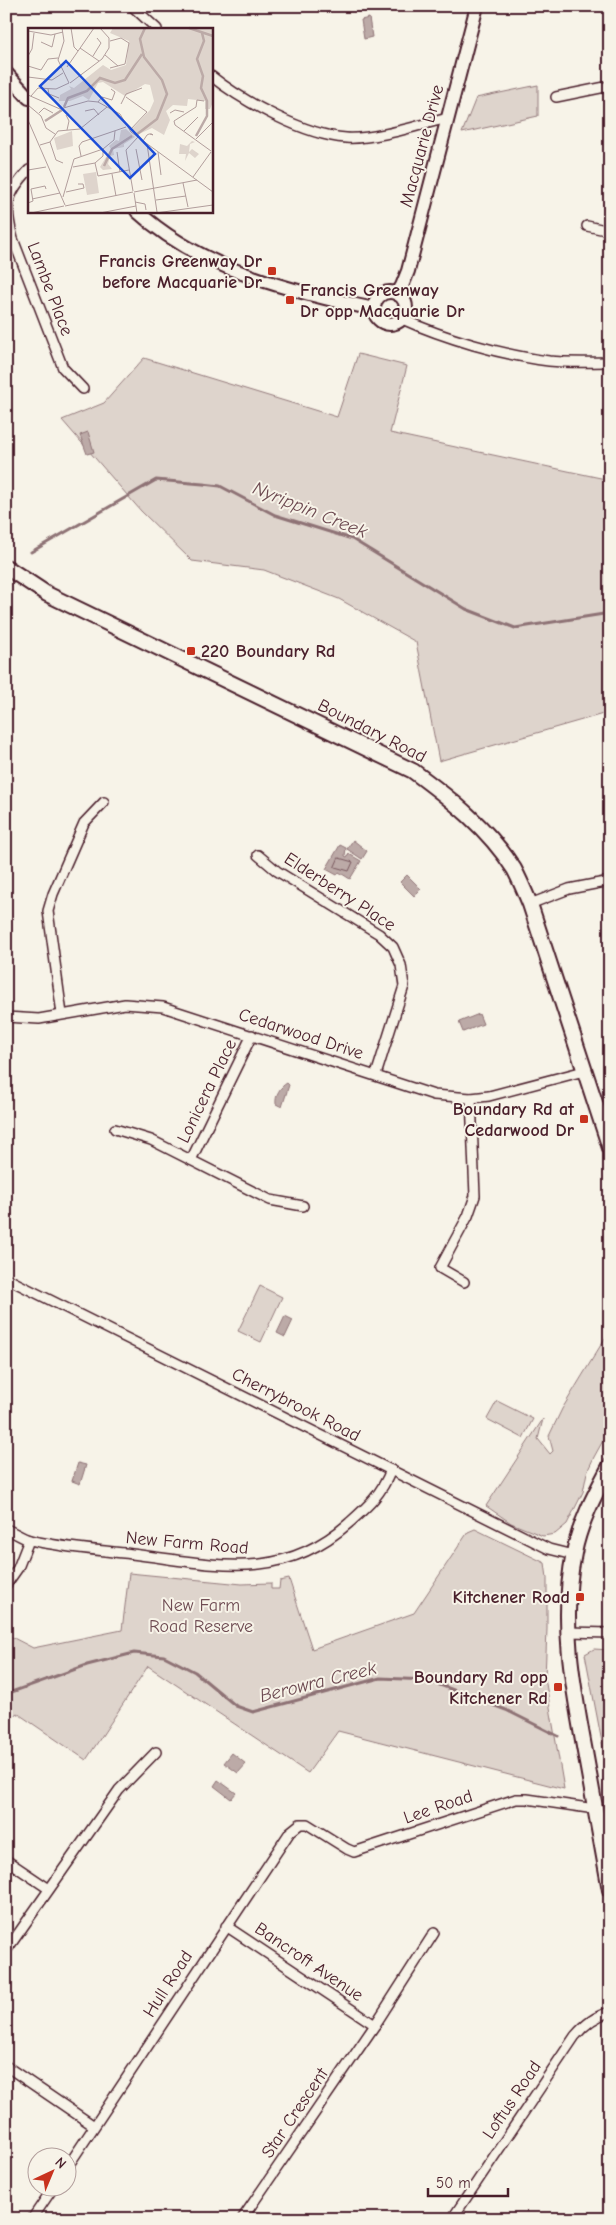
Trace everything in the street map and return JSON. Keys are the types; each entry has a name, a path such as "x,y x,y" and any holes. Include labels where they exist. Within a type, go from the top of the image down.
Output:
{"main road":[{"name":"Macquarie Drive","path":"397,294 408,271 477,6"},
{"path":"6,73 28,97"},
{"path":"138,212 168,236 208,259 229,268 342,302 374,309"},
{"path":"383,293 397,294 404,300 406,305 402,319 394,323 385,323 378,318 374,309 376,300 383,293"},
{"name":"Boundary Road","path":"6,567 47,594 413,771 454,800 476,822 514,870 530,904 610,1148"},
{"path":"610,1466 591,1502 579,1533 573,1555 567,1612 570,1665 610,1890"}],"street":[{"path":"132,6 156,28"},
{"path":"212,77 233,92 296,125 318,133 347,138 366,137 448,118"},
{"path":"556,97 610,86"},
{"name":"Lambe Place","path":"28,171 7,198 8,218 13,239 63,368 83,389"},
{"path":"587,226 610,231"},
{"path":"402,319 427,330 532,359 570,363 610,362"},
{"path":"62,1014 48,911 53,894 84,823 104,802"},
{"name":"Elderberry Place","path":"258,856 277,871 379,934 393,947 401,965 404,986 376,1075"},
{"path":"530,904 569,889 610,881"},
{"name":"Cedarwood Drive","path":"6,1017 40,1019 125,1004 163,1007 434,1095 471,1098 506,1093 584,1071"},
{"name":"Lonicera Place","path":"192,1160 252,1035"},
{"path":"464,1282 440,1268 468,1216 475,1196 471,1098"},
{"name":"Lonicera Place","path":"115,1129 151,1140 270,1200 303,1206"},
{"name":"Cherrybrook Road","path":"6,1278 549,1549 573,1555"},
{"name":"New Farm Road","path":"6,1528 28,1540 223,1565 240,1566 273,1563 305,1552 332,1537 372,1503 380,1493 391,1470"},
{"path":"6,1585 18,1568 28,1540"},
{"path":"568,1632 610,1633"},
{"path":"6,1951 119,1790 156,1752"},
{"name":"Lee Road","path":"300,1824 311,1826 354,1852 509,1800 527,1798 595,1808"},
{"name":"Hull Road","path":"78,2151 226,1926 290,1832 300,1824"},
{"path":"6,1860 49,1889"},
{"name":"Bancroft Avenue","path":"226,1926 375,2025"},
{"name":"Star Crescent","path":"242,2219 375,2025 434,1933"},
{"name":"Loftus Road","path":"452,2219 575,2036 585,2024 600,2015 610,2012"},
{"path":"6,2066 94,2126"},
{"path":"32,2219 46,2198"}],"green space":[{"path":"538,85 538,116 462,133 476,98"},
{"path":"358,354 407,366 390,433 610,480 610,712 439,761 416,642 339,599 264,570 192,561 141,511 62,420 104,403 144,358 337,417"},
{"path":"260,1286 282,1297 261,1342 238,1331"},
{"path":"610,1330 610,1428 587,1472 583,1492 567,1524 555,1534 543,1536 511,1523 486,1506 543,1419 538,1439 550,1454 553,1451 549,1436 562,1409"},
{"path":"497,1401 533,1419 523,1438 487,1419"},
{"name":"New Farm Road Reserve","path":"475,1529 545,1563 547,1578 547,1629 545,1678 564,1789 338,1731 308,1773 148,1666 86,1760 17,1713 6,1721 6,1634 33,1648 122,1630 129,1573 242,1584 271,1583 271,1589 279,1589 280,1581 289,1579 312,1649 414,1613 468,1532"},
{"path":"594,1649 610,1650 610,1784 585,1654"}],"water":[{"path":"369,18 372,37 364,39 361,20"},
{"path":"88,432 94,452 87,454 80,435"},
{"path":"353,840 367,851 362,859 347,849"},
{"path":"340,845 346,848 345,856 347,857 349,854 361,861 350,879 339,872 337,875 326,869"},
{"path":"407,875 421,889 414,896 400,882"},
{"path":"479,1014 483,1024 463,1032 459,1022"},
{"path":"287,1083 289,1085 282,1107 276,1104 276,1097 280,1089"},
{"path":"285,1316 293,1320 285,1337 277,1333"},
{"path":"78,1463 86,1465 80,1484 72,1481"},
{"path":"232,1753 246,1764 238,1773 224,1763"},
{"path":"218,1780 236,1793 231,1799 214,1786"}],"waterway":[{"name":"Nyrippin Creek","path":"31,552 156,480 203,484 220,486 275,515 352,539 466,609 515,628 610,613"},
{"name":"Berowra Creek","path":"6,1694 87,1665 134,1653 164,1656 195,1672 236,1706 253,1712 380,1678 427,1680 506,1710 558,1736"},
{"name":"Berowra Creek","path":"605,1763 610,1765"}],"place":[{"name":"Francis Greenway Dr before Macquarie Dr","path":"272,271"},
{"name":"Francis Greenway Dr opp Macquarie Dr","path":"290,300"},
{"name":"220 Boundary Rd","path":"191,651"},
{"name":"Boundary Rd at Cedarwood Dr","path":"584,1119"},
{"name":"Kitchener Road","path":"580,1597"},
{"name":"Boundary Rd opp Kitchener Rd","path":"558,1687"}]}
